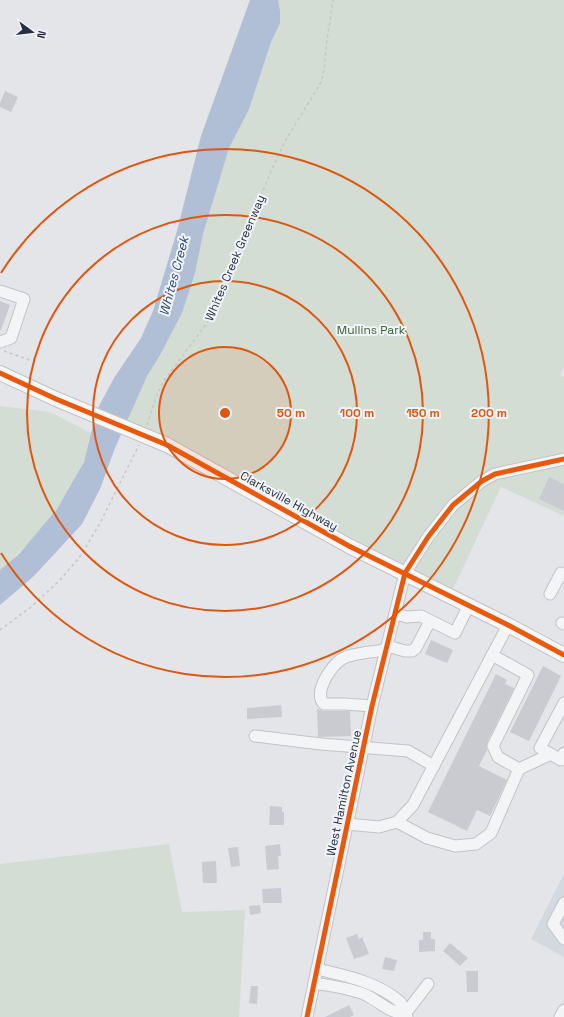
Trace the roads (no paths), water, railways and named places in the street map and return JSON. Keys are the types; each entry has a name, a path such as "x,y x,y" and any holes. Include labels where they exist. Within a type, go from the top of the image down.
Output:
{"main road":[{"name":"Clarksville Highway","path":"0,373 56,399 167,445 349,546 469,605 564,655"}],"street":[{"path":"0,291 24,299 10,338 0,342"},
{"name":"West Hamilton Avenue","path":"307,1017 372,706 405,573 428,537 453,505 482,481 495,474 564,459"},
{"path":"550,594 563,572"},
{"path":"395,614 407,617 421,616 455,633 469,605"},
{"path":"372,706 324,704 320,700 323,682 342,658 386,648 412,651 416,648 430,621"},
{"path":"347,824 379,827 397,822 413,805 508,625"},
{"path":"492,655 528,675 493,746 498,758 519,769"},
{"path":"564,703 540,748 561,760 564,753"},
{"path":"255,736 321,744 408,751 434,766"},
{"path":"397,822 427,838 455,846 476,844 491,833 519,769 551,754"},
{"path":"564,903 553,924 564,939"},
{"path":"317,969 358,979 371,984 400,1002 406,1015"},
{"path":"355,991 358,979"},
{"path":"314,983 355,991 366,995 394,1012 406,1015"},
{"path":"406,1015 428,984"},
{"path":"560,1017 564,1010"}],"water":[{"name":"Whites Creek","path":"250,0 278,0 280,23 271,42 249,109 229,148 203,234 195,273 182,313 147,376 115,448 100,489 82,524 34,576 0,605 0,570 19,554 57,509 84,462 99,406 114,378 141,338 153,311 177,231 201,136"}],"park label":[{"name":"Mullins Park","path":"371,330"}]}
